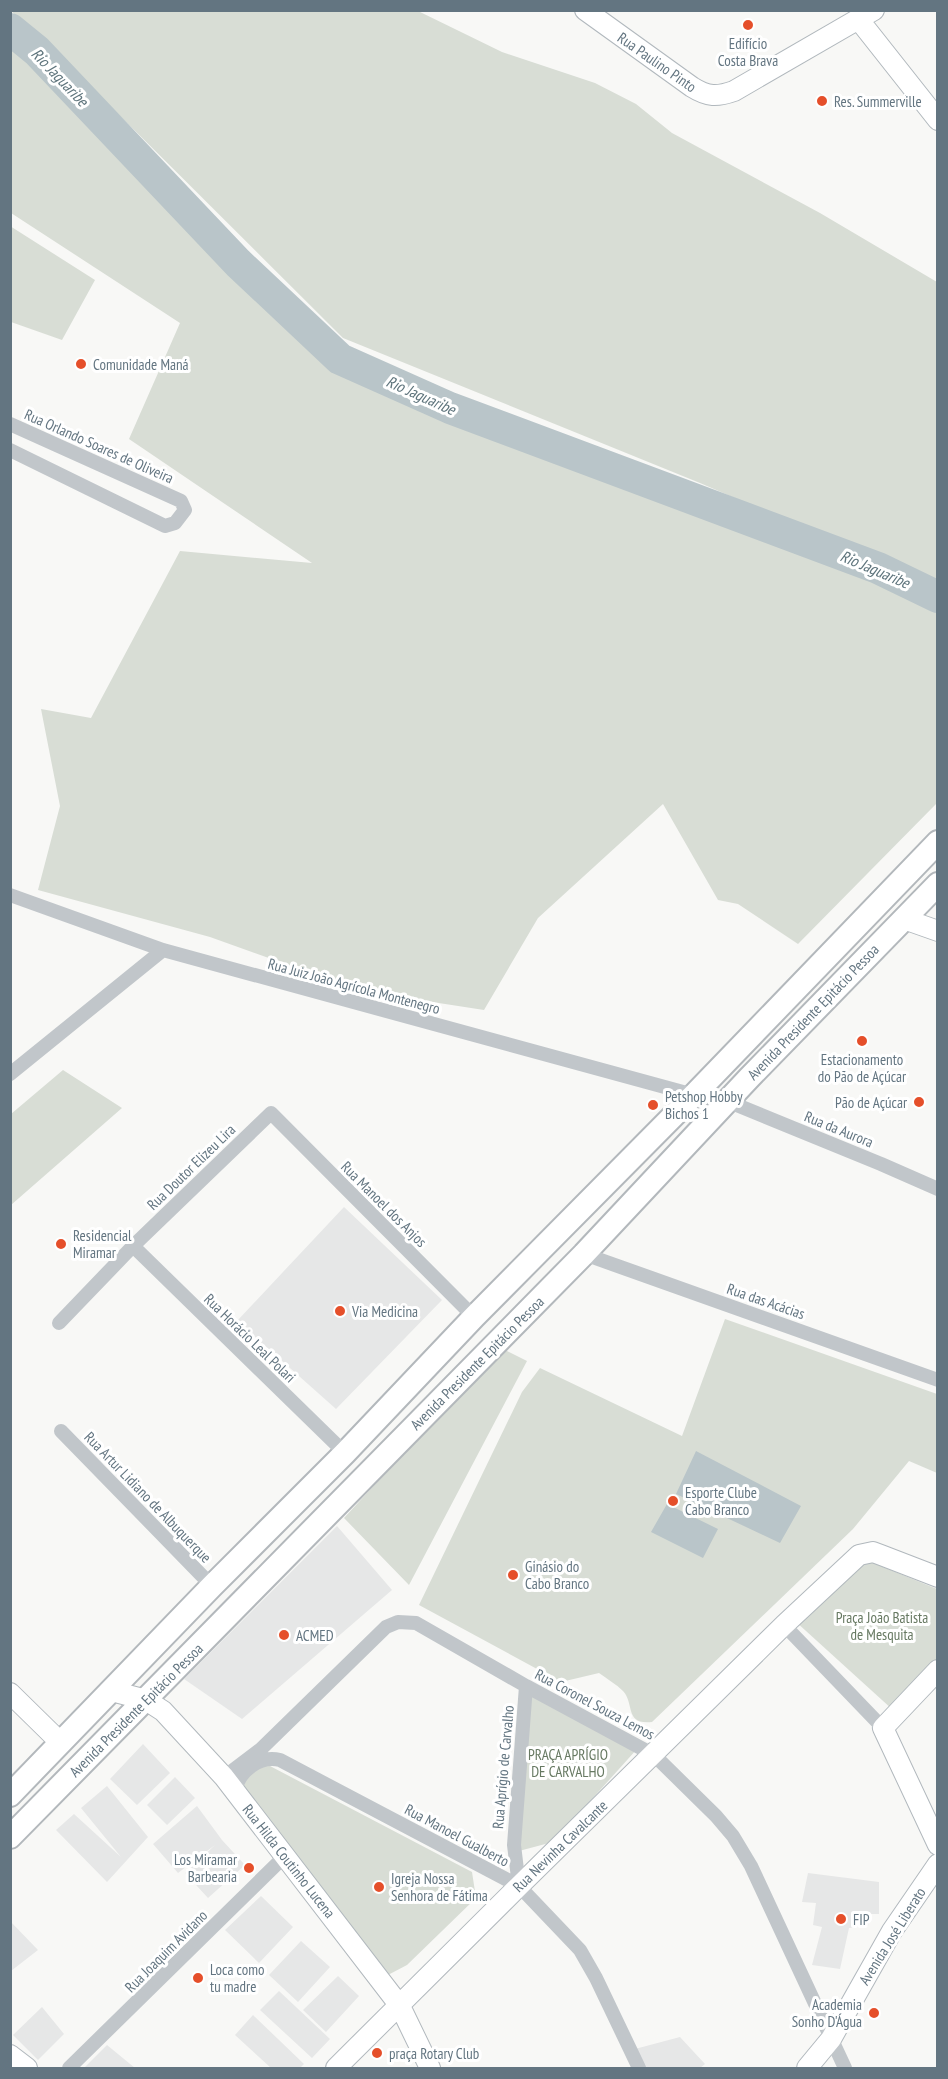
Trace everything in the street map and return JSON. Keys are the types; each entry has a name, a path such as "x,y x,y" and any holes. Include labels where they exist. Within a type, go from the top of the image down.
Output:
{"main road":[{"name":"Avenida Presidente Epitácio Pessoa","path":"10,1794 212,1586 345,1454 474,1317 694,1095 938,842"},
{"name":"Avenida Presidente Epitácio Pessoa","path":"10,1837 584,1254 727,1101 938,884"}],"street":[{"name":"Rua Paulino Pinto","path":"585,10 711,97 734,91 863,14"},
{"path":"863,14 938,120"},
{"name":"Rua Orlando Soares de Oliveira","path":"10,424 181,501 185,510 175,523 165,526 10,450"},
{"name":"Rua Juiz João Agrícola Montenegro","path":"10,895 163,950 694,1095"},
{"path":"904,919 938,931"},
{"path":"10,1074 163,950"},
{"name":"Rua da Aurora","path":"727,1101 938,1189"},
{"name":"Rua Manoel dos Anjos","path":"271,1113 474,1317"},
{"name":"Rua Doutor Elizeu Lira","path":"59,1323 133,1246 271,1113"},
{"name":"Rua Horácio Leal Polari","path":"133,1246 345,1454"},
{"name":"Rua das Acácias","path":"584,1254 938,1380"},
{"name":"Rua Artur Lidiano de Albuquerque","path":"61,1431 212,1586"},
{"name":"Rua Nevinha Cavalcante","path":"336,2068 784,1625 853,1560 865,1552 881,1555 938,1577"},
{"name":"Rua Coronel Souza Lemos","path":"230,1785 261,1749 386,1627 398,1622 416,1623 654,1755 695,1794 733,1836 751,1866 845,2068"},
{"path":"784,1625 883,1728 938,1845"},
{"path":"883,1728 938,1670"},
{"name":"Rua Aprígio de Carvalho","path":"519,1886 514,1845 526,1686"},
{"name":"Rua Hilda Coutinho Lucena","path":"112,1691 146,1700 163,1711 230,1785 400,2006 430,2068"},
{"path":"10,1693 61,1743"},
{"path":"273,1738 272,1746 280,1760"},
{"path":"230,1785 237,1783 259,1761 269,1757 280,1760"},
{"name":"Rua Manoel Gualberto","path":"280,1760 519,1886 580,1950 639,2068"},
{"name":"Rua Joaquim Avidano","path":"69,2068 285,1856"},
{"name":"Avenida José Liberato","path":"807,2068 831,2039 892,1931 938,1864"},
{"path":"10,2055 27,2068"}],"shaded area":[{"name":"Via Medicina","path":"344,1207 442,1300 336,1409 237,1321"},
{"path":"696,1451 801,1506 780,1543 676,1494"},
{"path":"667,1504 718,1529 703,1558 651,1532"},
{"name":"ACMED","path":"337,1526 392,1590 242,1719 184,1679"},
{"path":"143,1744 170,1773 137,1805 110,1779"},
{"path":"175,1777 195,1798 167,1825 147,1805"},
{"path":"107,1786 148,1837 107,1882 56,1830 74,1814 121,1857 81,1808"},
{"path":"197,1806 222,1840 245,1865 208,1898 185,1873 215,1845 178,1873 153,1844"},
{"name":"FIP","path":"808,1873 879,1882 879,1914 870,1914 868,1926 849,1928 840,1969 812,1965 822,1927 813,1925 816,1903 802,1902"},
{"path":"261,1896 293,1927 259,1963 225,1930"},
{"path":"10,1921 38,1950 11,1971 10,1970"},
{"path":"301,1941 330,1967 298,2002 269,1975"},
{"path":"338,1976 359,1996 326,2032 303,2010"},
{"path":"279,1991 330,2039 312,2058 260,2010"},
{"path":"42,2007 64,2034 38,2060 13,2035"},
{"path":"253,2015 304,2064 300,2068 271,2068 235,2035"},
{"path":"680,2037 705,2064 700,2068 645,2068 635,2049"},
{"path":"107,2045 135,2068 84,2068"}],"green space":[{"path":"11,11 418,11 502,52 595,83 636,104 672,133 820,213 937,282 937,585 700,483 343,338 73,69"},
{"path":"10,38 340,359 878,568 937,597 937,803 798,944 738,904 718,900 663,804 538,918 484,1010 361,991 210,937 38,890 60,806 41,709 91,718 180,551 312,563 129,439 180,323 11,213"},
{"path":"10,226 95,280 62,340 11,322"},
{"path":"63,1070 122,1108 11,1205 11,1114"},
{"name":"Esporte Clube Cabo Branco","path":"725,1319 937,1394 937,1473 909,1461 853,1529 652,1722 637,1720 623,1691 599,1673 561,1682 419,1605 522,1392 540,1368 682,1436"},
{"path":"501,1348 527,1361 409,1585 344,1518"},
{"name":"Praça João Batista de Mesquita","path":"861,1558 937,1589 937,1660 893,1710 795,1621"},
{"name":"PRAÇA APRÍGIO DE CARVALHO","path":"530,1695 637,1749 549,1843 519,1851"},
{"path":"251,1762 270,1766 472,1872 476,1898 407,1965 386,1976 240,1788"}],"waterway":[{"name":"Rio Jaguaribe","path":"10,29 37,51 238,263 340,359 450,408 878,568 938,597"}],"place":[{"name":"Edifício Costa Brava","path":"748,25"},
{"name":"Res. Summerville","path":"822,101"},
{"name":"Comunidade Maná","path":"81,364"},
{"name":"Estacionamento do Pão de Açúcar","path":"862,1041"},
{"name":"Pão de Açúcar","path":"919,1102"},
{"name":"Petshop Hobby Bichos 1","path":"653,1105"},
{"name":"Residencial Miramar","path":"61,1244"},
{"name":"Via Medicina","path":"340,1311"},
{"name":"Esporte Clube Cabo Branco","path":"673,1501"},
{"name":"Ginásio do Cabo Branco","path":"513,1575"},
{"name":"ACMED","path":"284,1635"},
{"name":"Los Miramar Barbearia","path":"249,1868"},
{"name":"Igreja Nossa Senhora de Fátima","path":"379,1887"},
{"name":"FIP","path":"841,1919"},
{"name":"Loca como tu madre","path":"198,1978"},
{"name":"Academia Sonho D'Água","path":"874,2013"},
{"name":"praça Rotary Club","path":"377,2053"}]}
